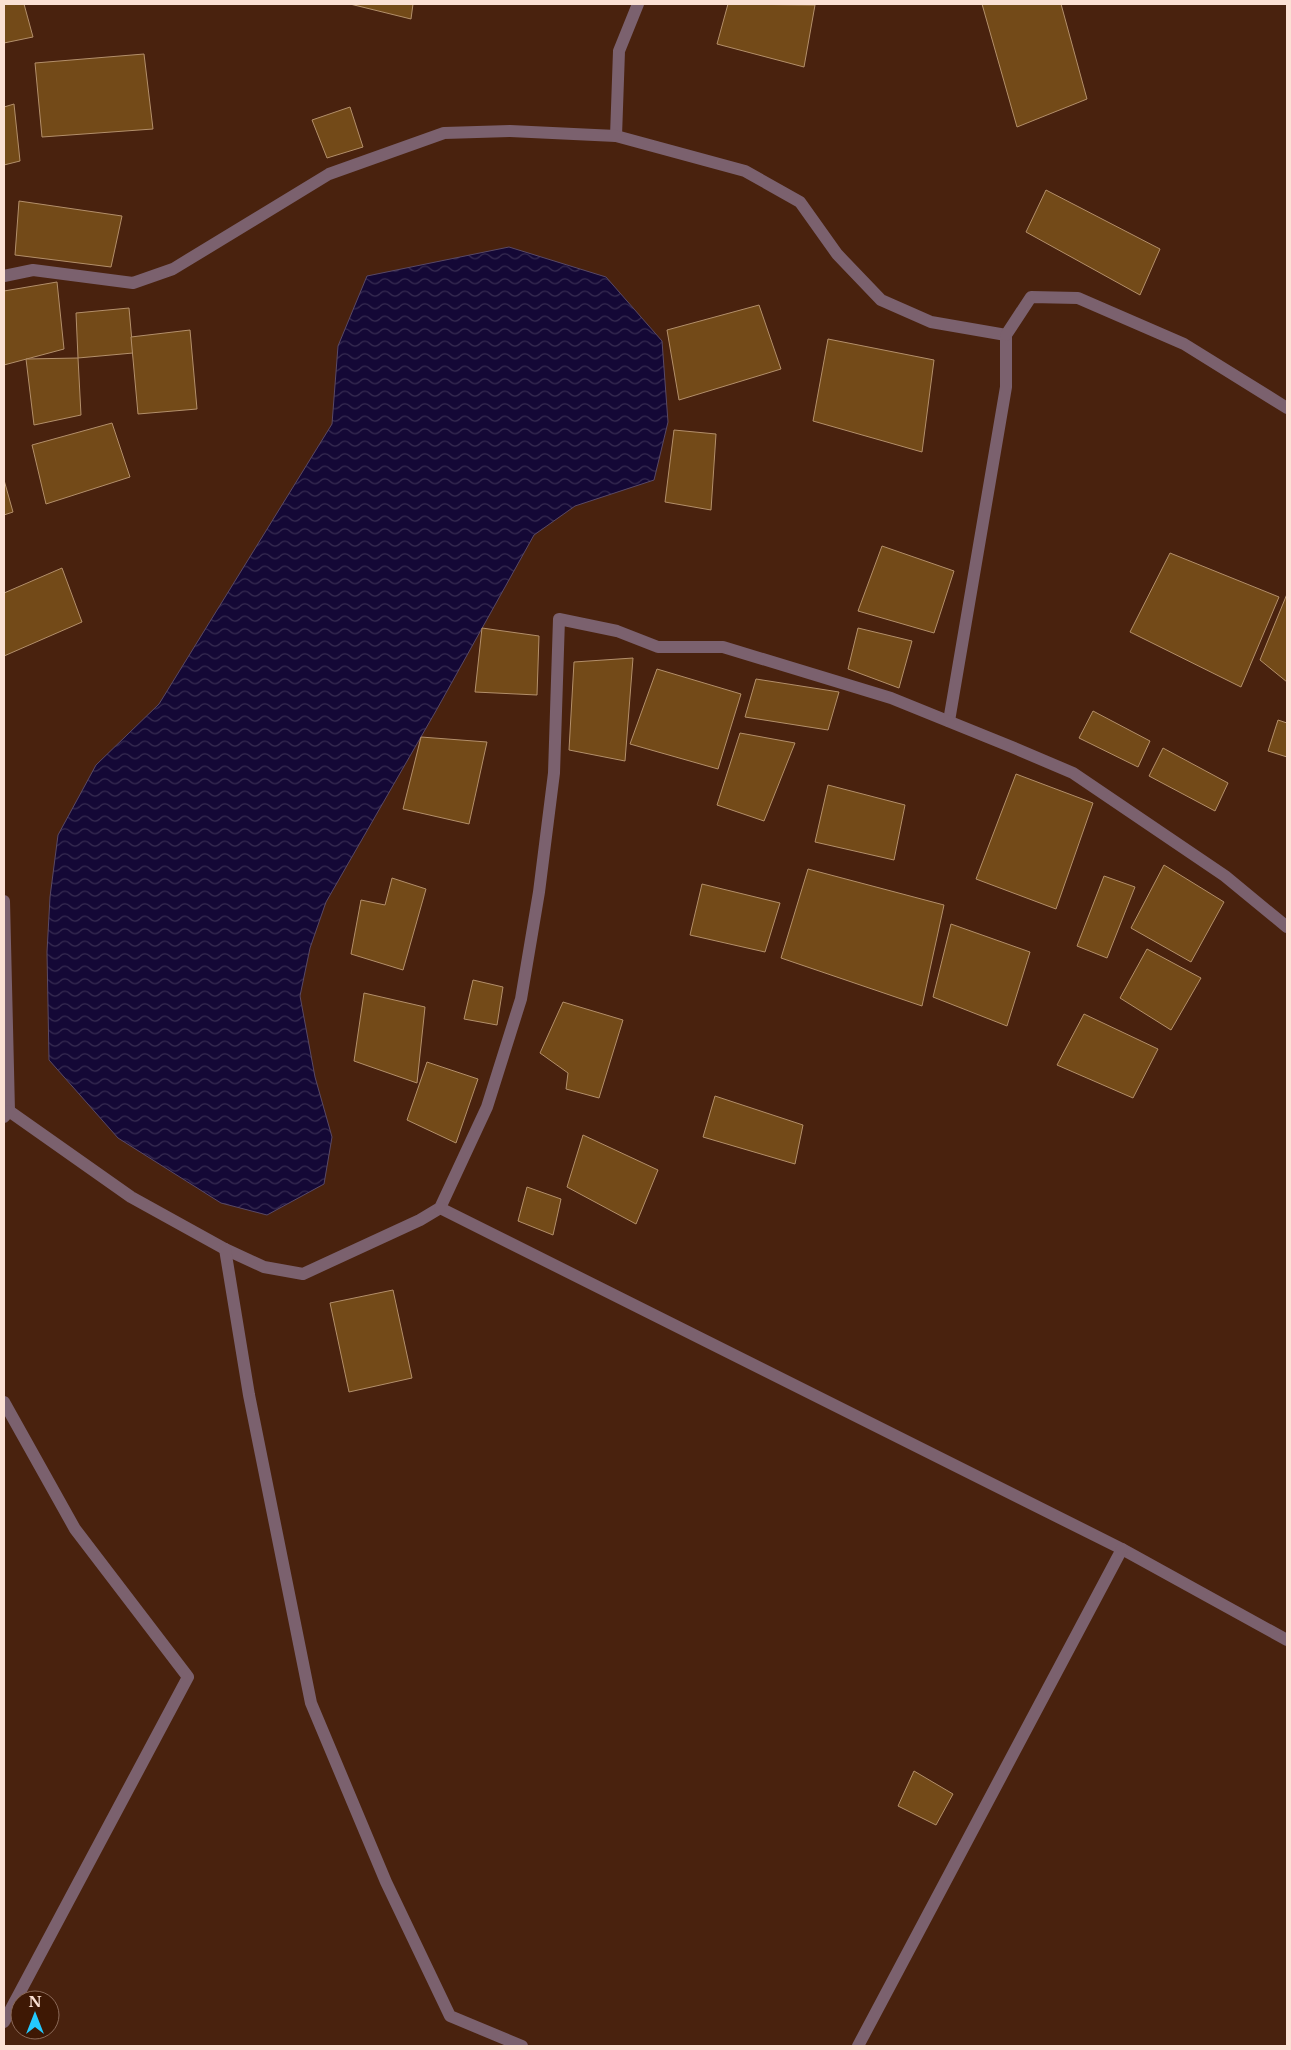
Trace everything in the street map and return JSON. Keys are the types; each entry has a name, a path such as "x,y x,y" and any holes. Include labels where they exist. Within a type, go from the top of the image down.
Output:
{"street":[{"path":"616,136 619,51 638,4"},
{"path":"4,276 33,270 133,283 174,269 329,174 444,133 510,131 616,136 745,171 800,202 837,254 881,300 931,322 1006,335"},
{"path":"950,721 1006,387 1006,335 1031,297 1078,298 1184,344 1287,408"},
{"path":"4,901 6,1114 131,1197 226,1249 264,1267 303,1274 420,1220 440,1208 487,1106 521,999 539,892 554,773 559,619 617,632 658,647 723,647 890,698 1073,773 1225,876 1287,927"},
{"path":"440,1208 1122,1548 1287,1640"},
{"path":"226,1249 249,1395 311,1703 386,1882 450,2016 522,2046"},
{"path":"4,1402 75,1529 188,1677 4,2022"},
{"path":"858,2046 1122,1548"}],"water":[{"path":"509,247 606,277 662,341 668,422 654,480 575,506 534,535 326,902 310,948 300,996 315,1077 332,1137 324,1184 267,1215 221,1203 118,1138 49,1060 47,952 50,897 58,835 96,765 159,704 332,424 338,346 367,276"}],"building":[{"path":"4,4 24,4 33,37 4,43"},
{"path":"350,4 413,4 411,19"},
{"path":"728,4 815,5 804,67 717,44"},
{"path":"982,4 1061,4 1087,99 1017,127"},
{"path":"144,54 153,129 42,137 35,63"},
{"path":"14,104 20,161 4,165 4,107"},
{"path":"350,107 363,147 327,158 312,120"},
{"path":"1046,190 1160,249 1140,295 1026,232"},
{"path":"19,201 122,216 111,267 15,255"},
{"path":"57,282 64,349 4,365 4,291"},
{"path":"759,305 781,369 679,400 667,330"},
{"path":"129,308 133,353 78,358 76,313"},
{"path":"190,330 197,409 138,414 131,337"},
{"path":"828,339 934,360 922,452 813,421"},
{"path":"78,358 81,415 34,425 26,359"},
{"path":"112,423 130,477 46,504 32,445"},
{"path":"674,430 716,434 711,510 665,502"},
{"path":"4,480 13,512 4,515"},
{"path":"882,546 954,571 934,633 858,611"},
{"path":"1170,553 1279,597 1241,687 1130,632"},
{"path":"62,568 82,622 4,656 4,593"},
{"path":"1287,594 1287,682 1260,660"},
{"path":"482,628 539,636 537,695 475,692"},
{"path":"858,628 912,641 899,688 848,669"},
{"path":"633,658 625,761 569,750 574,662"},
{"path":"657,669 741,694 718,769 630,744"},
{"path":"756,679 839,692 828,730 745,717"},
{"path":"1093,711 1150,741 1138,767 1079,738"},
{"path":"1278,720 1287,723 1287,757 1268,751"},
{"path":"740,733 795,743 764,821 717,805"},
{"path":"421,737 487,742 469,824 403,809"},
{"path":"1163,748 1228,783 1215,811 1149,776"},
{"path":"1016,774 1093,803 1056,909 976,879"},
{"path":"828,785 905,805 894,860 815,842"},
{"path":"1164,865 1224,902 1191,962 1131,928"},
{"path":"808,869 944,905 922,1006 781,958"},
{"path":"1104,876 1135,887 1107,958 1077,946"},
{"path":"392,878 426,889 403,970 351,954 361,900 385,905"},
{"path":"702,884 780,903 765,952 690,935"},
{"path":"951,924 1030,952 1007,1026 933,997"},
{"path":"1147,949 1201,978 1171,1030 1120,998"},
{"path":"473,980 503,987 497,1025 464,1019"},
{"path":"364,993 425,1007 417,1083 354,1061"},
{"path":"563,1002 623,1020 599,1098 566,1089 568,1073 540,1053"},
{"path":"1084,1014 1158,1049 1133,1098 1057,1065"},
{"path":"427,1062 478,1079 456,1143 407,1120"},
{"path":"715,1096 803,1125 795,1164 703,1137"},
{"path":"583,1135 658,1170 636,1224 567,1187"},
{"path":"527,1187 561,1199 553,1235 518,1221"},
{"path":"393,1290 412,1378 349,1392 330,1303"},
{"path":"914,1771 953,1794 936,1825 898,1806"}]}
